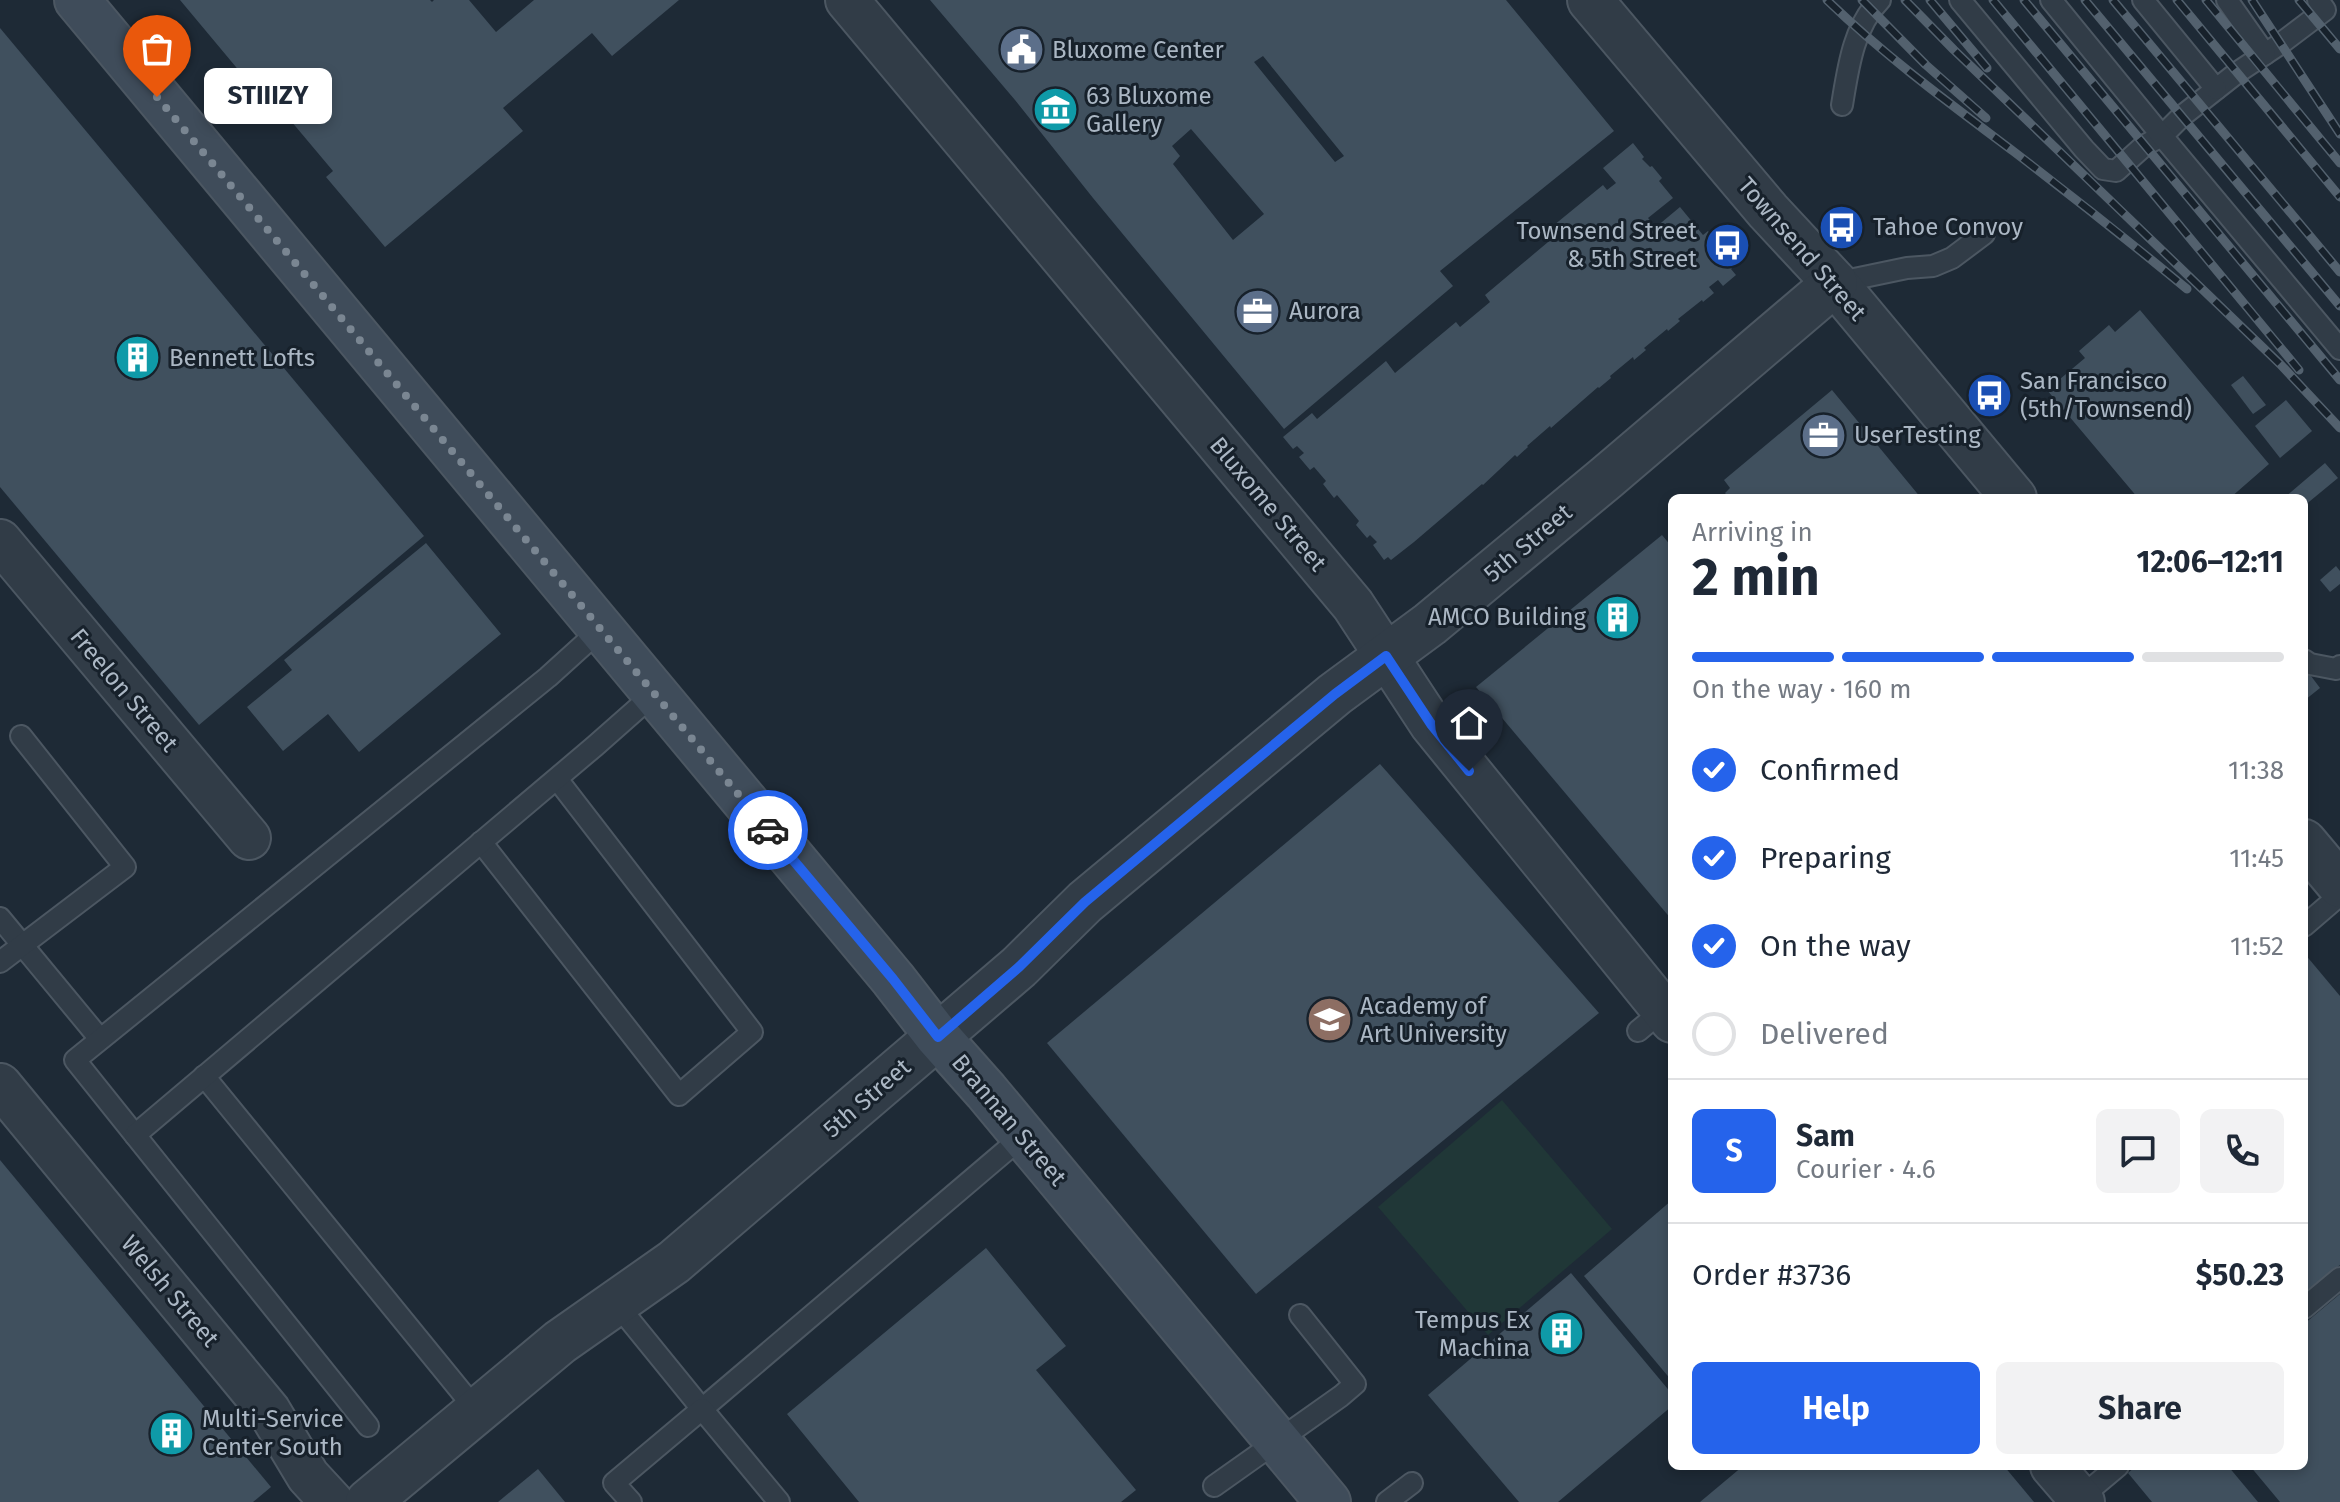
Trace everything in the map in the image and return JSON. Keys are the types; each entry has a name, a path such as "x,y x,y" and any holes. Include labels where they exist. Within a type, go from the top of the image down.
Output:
{"main road":[{"name":"Brannan Street","path":"77,0 1328,1502"}],"street":[{"name":"Bluxome Street","path":"847,0 1343,593 1431,724 1658,1021"},
{"name":"Townsend Street","path":"1590,0 1768,211 1835,283 2011,494"},
{"name":"5th Street","path":"368,1502 560,1342 674,1262 1019,967 1085,902 1335,694 1430,624 1835,283"},
{"name":"Freelon Street","path":"0,541 249,838"},
{"path":"2308,847 2340,885"},
{"name":"Welsh Street","path":"0,1085 269,1411 308,1476 332,1502"},
{"path":"2055,1470 2081,1500"}],"lane":[{"path":"1842,105 1848,67 1860,31 1871,9 1880,0"},
{"path":"1960,0 2084,149 2103,169 2116,171 2216,89 2325,10 2318,0"},
{"path":"2051,0 2340,349"},
{"path":"2143,0 2216,89"},
{"path":"2227,0 2265,54"},
{"path":"1835,283 1907,268 1933,266 1952,258 1984,234"},
{"path":"368,1426 75,1060 536,687 601,629"},
{"path":"2308,663 2339,670"},
{"path":"135,1135 655,693"},
{"path":"0,962 125,867 21,736"},
{"path":"481,842 679,1095 752,1032 557,779"},
{"path":"2308,923 2340,895"},
{"path":"0,918 100,1039"},
{"path":"204,1076 477,1411"},
{"path":"631,1502 614,1483 1023,1136"},
{"path":"2308,1305 2340,1278"},
{"path":"615,1302 779,1502"},
{"path":"1214,1486 1355,1384 1300,1315"},
{"path":"2081,1500 2114,1470"},
{"path":"1387,1502 1412,1483"}],"green space":[{"path":"1502,1100 1612,1229 1488,1335 1378,1207"}],"building":[{"path":"180,0 469,0 496,32 534,0 679,0 612,56 592,33 503,108 523,131 385,247 326,177 333,171 291,121 315,100 296,78 266,103"},
{"path":"930,0 1506,0 1614,131 1440,271 1453,286 1284,429","holes":["1263,56 1344,156 1335,162 1254,62","1191,129 1264,214 1233,240 1173,164 1180,156 1172,146"]},
{"name":"Bennett Lofts","path":"0,28 424,536 199,725 0,487"},
{"path":"1633,143 1644,157 1642,159 1662,178 1659,181 1673,198 1648,218 1656,227 1680,207 1703,235 1708,231 1717,244 1714,248 1722,257 1725,254 1735,266 1731,269 1736,275 1723,286 1718,280 1709,287 1714,293 1678,319 1680,321 1644,348 1646,350 1610,376 1414,542 1391,560 1388,557 1384,560 1373,545 1377,542 1370,535 1367,538 1356,525 1359,521 1323,484 1326,481 1314,467 1310,470 1299,457 1304,453 1297,446 1293,449 1283,437 1312,413 1317,419 1386,361 1395,373 1456,322 1460,327 1490,302 1485,295 1554,237 1548,230 1603,185 1607,190 1616,183 1603,168"},
{"path":"2140,310 2269,464 2235,494 2135,494 2047,390 2085,358 2079,351 2109,325 2115,332"},
{"path":"2243,376 2266,405 2253,414 2231,385"},
{"name":"UserTesting","path":"1832,390 1918,494 1726,494 1730,488 1724,480"},
{"path":"2286,400 2312,431 2280,458 2255,426"},
{"path":"2325,463 2338,478 2308,503 2308,494 2289,494"},
{"name":"AMCO Building","path":"1662,535 1668,542 1668,915 1476,687"},
{"path":"426,543 501,634 359,752 328,714 283,751 247,707 292,670 284,660"},
{"path":"2336,566 2340,571 2340,584 2330,592 2320,580"},
{"path":"2308,672 2320,688 2308,698"},
{"name":"Academy of Art University","path":"1380,764 1599,1013 1256,1294 1047,1043"},
{"path":"2308,958 2340,996 2340,1265 2308,1292"},
{"path":"0,1160 271,1487 253,1502 0,1502"},
{"path":"1668,1203 1668,1376 1584,1276"},
{"path":"986,1248 1066,1346 1036,1370 1136,1490 1121,1502 859,1502 787,1414"},
{"name":"Tempus Ex Machina","path":"1571,1273 1668,1389 1668,1409 1558,1502 1519,1502 1428,1395"},
{"path":"2340,1294 2340,1502 2280,1502 2253,1470 2308,1470 2308,1321"},
{"path":"538,1469 565,1502 498,1502"},
{"path":"1738,1470 2007,1470 2034,1502 1700,1502"},
{"path":"2131,1470 2231,1470 2258,1502 2152,1502 2128,1473"}],"railway":[{"path":"1827,0 1918,78 2187,289"},
{"path":"1862,0 1926,65 1986,118"},
{"path":"1905,0 2280,364 2340,428"},
{"path":"1930,0 1987,68"},
{"path":"1993,0 2299,370"},
{"path":"2024,0 2340,380"},
{"path":"2085,0 2340,306"},
{"path":"2113,0 2340,272"},
{"path":"2177,0 2340,197"},
{"path":"2206,0 2340,163"},
{"path":"2252,0 2340,134"},
{"path":"2299,0 2340,49"}],"way so far":[{"path":"157,97 768,830"}],"place":[{"name":"Bluxome Center","path":"1021,50"},
{"name":"STIIIZY","path":"157,97"},
{"name":"63 Bluxome Gallery","path":"1055,110"},
{"name":"Tahoe Convoy","path":"1842,227"},
{"name":"Townsend Street & 5th Street","path":"1728,245"},
{"name":"Aurora","path":"1258,311"},
{"name":"Bennett Lofts","path":"138,358"},
{"name":"San Francisco (5th/Townsend)","path":"1989,395"},
{"name":"UserTesting","path":"1823,435"},
{"name":"AMCO Building","path":"1617,617"},
{"name":"Academy of Art University","path":"1329,1020"},
{"name":"Tempus Ex Machina","path":"1561,1334"},
{"name":"Multi-Service Center South","path":"171,1433"}],"route":[{"path":"768,830 938,1037 1019,967 1085,902 1335,694 1386,656 1431,724 1469,771"}]}
